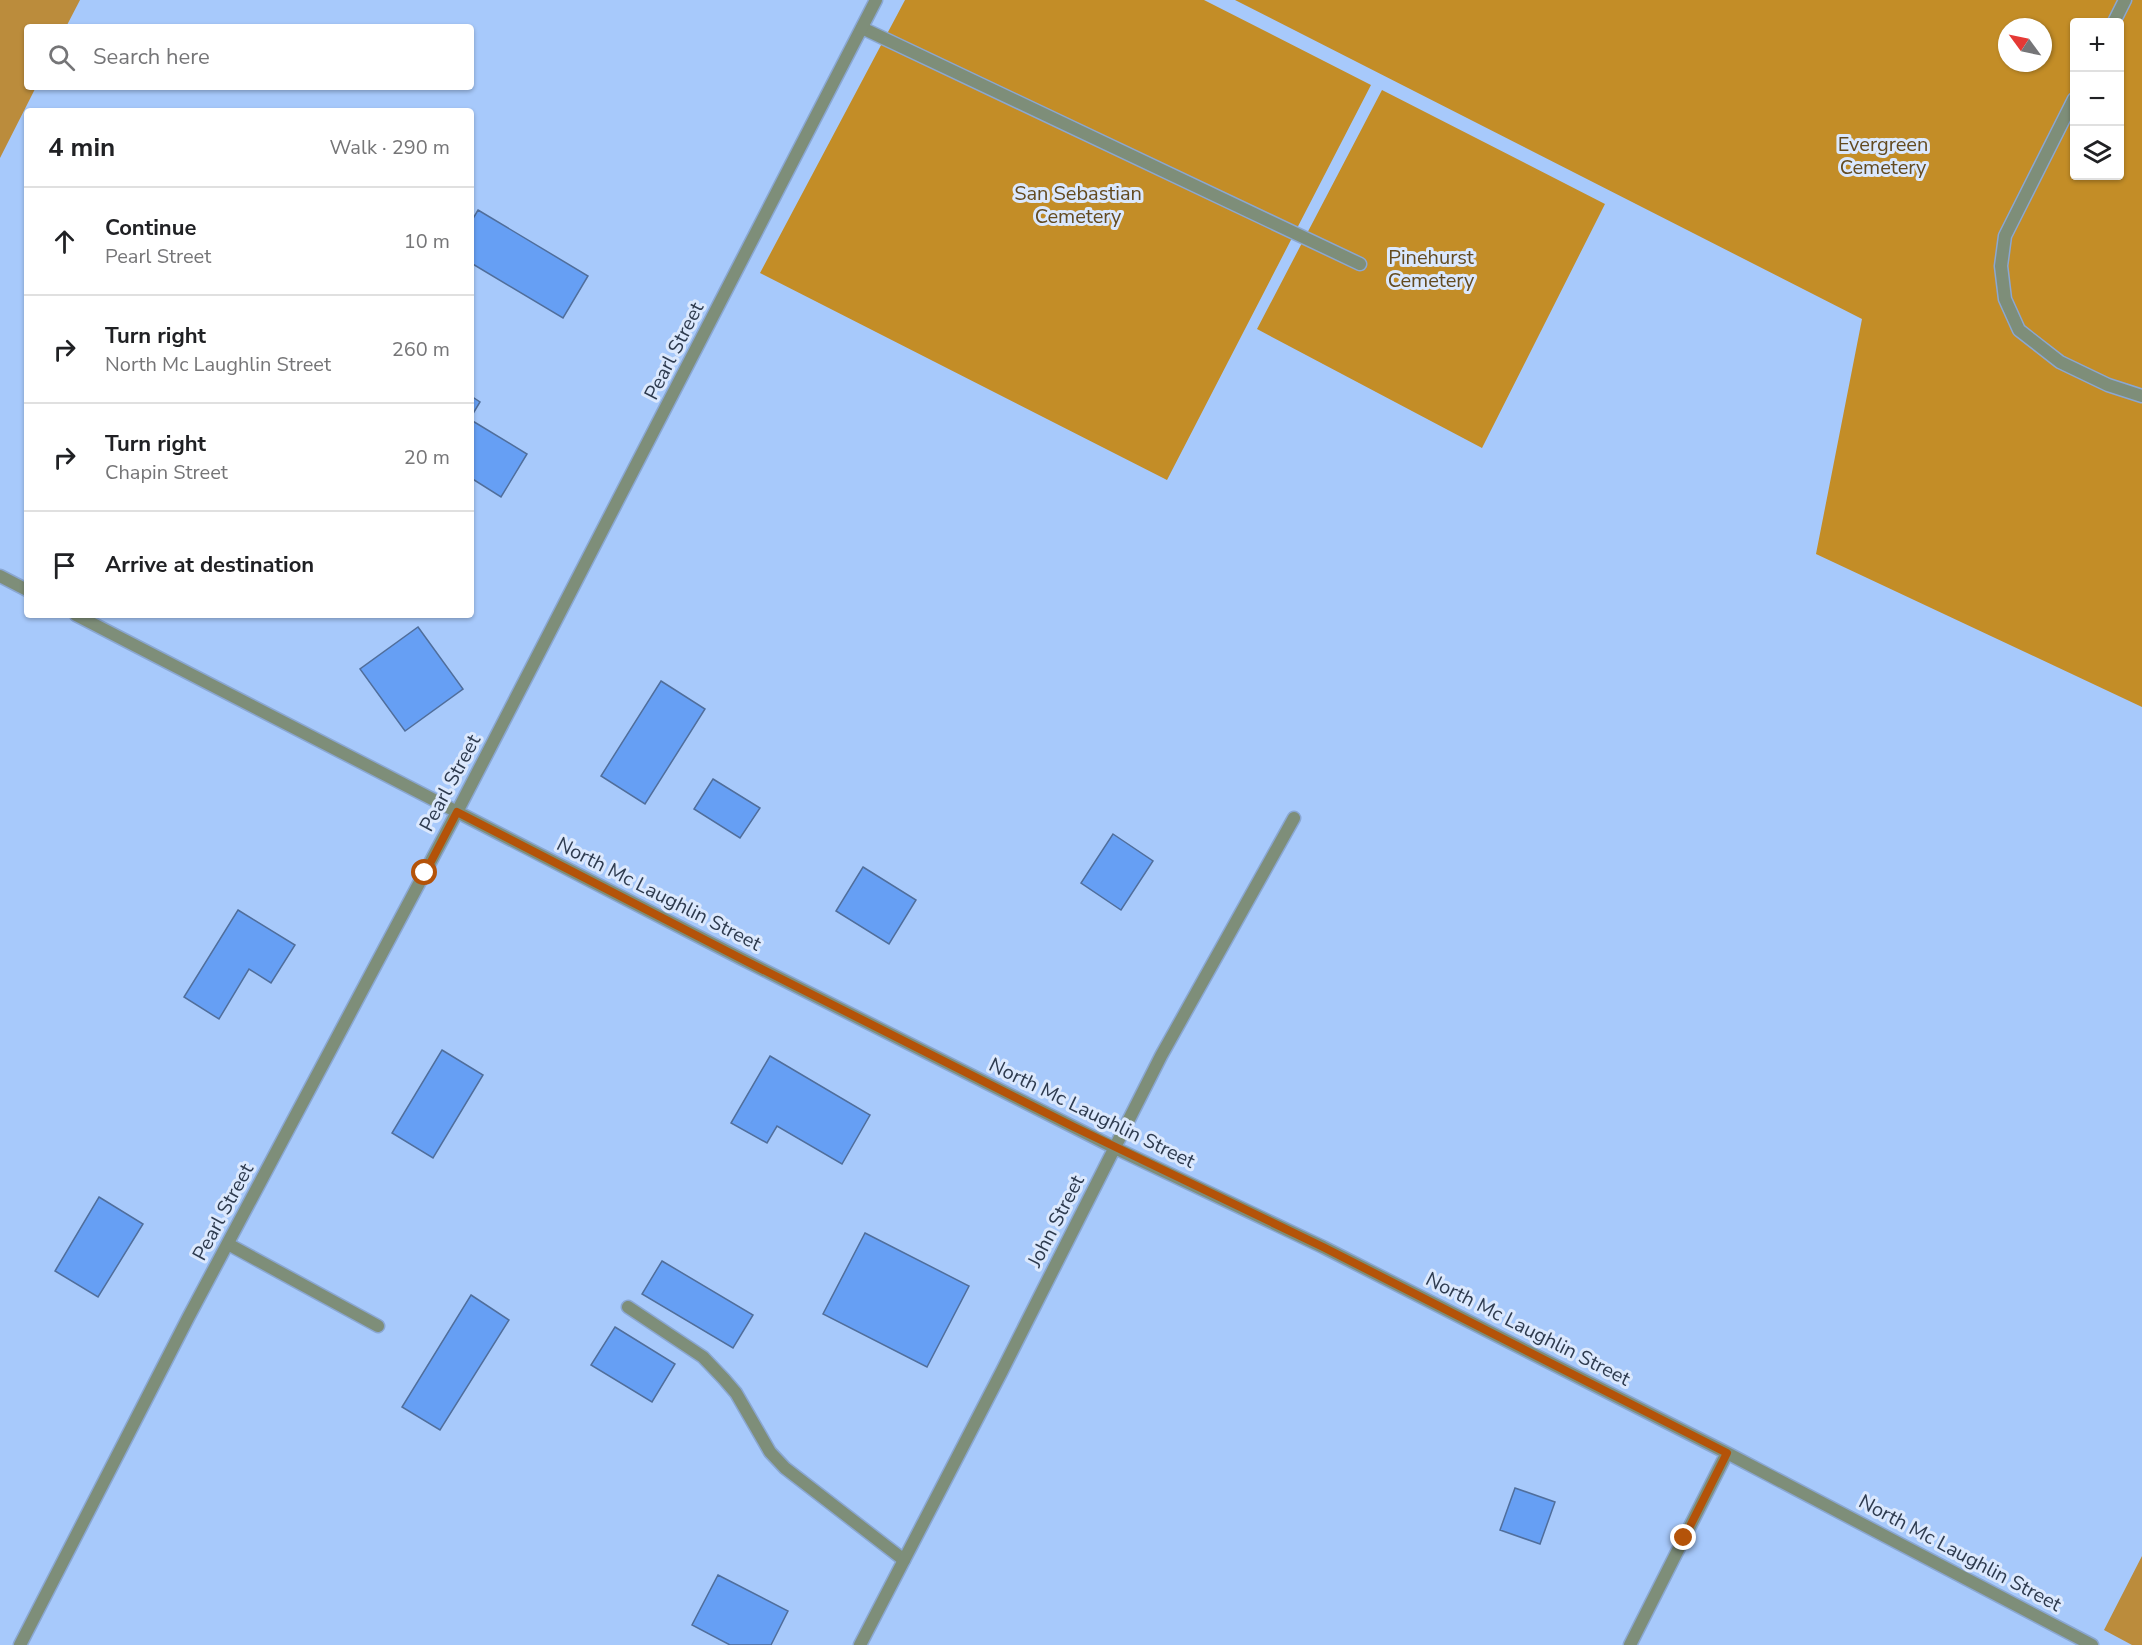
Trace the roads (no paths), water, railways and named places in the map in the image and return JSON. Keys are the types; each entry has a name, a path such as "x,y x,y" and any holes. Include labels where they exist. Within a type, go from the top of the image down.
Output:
{"street":[{"name":"Pearl Street","path":"20,1645 228,1244 457,812 876,0"},
{"path":"2116,18 2125,0"},
{"path":"862,28 1360,264"},
{"path":"2070,107 2005,236 2001,266 2005,299 2019,330 2060,362 2108,385 2142,396"},
{"path":"0,576 24,588"},
{"name":"North Mc Laughlin Street","path":"82,618 740,958 1115,1148 1323,1247 1727,1453 2092,1645"},
{"name":"John Street","path":"860,1645 1161,1056 1294,818"},
{"path":"228,1244 378,1326"},
{"path":"628,1307 703,1358 736,1393 770,1452 785,1468 904,1560"},
{"path":"1630,1645 1727,1453"}],"park label":[{"name":"Evergreen Cemetery","path":"1883,156"},
{"name":"San Sebastian Cemetery","path":"1078,204"},
{"name":"Pinehurst Cemetery","path":"1431,268"}]}
